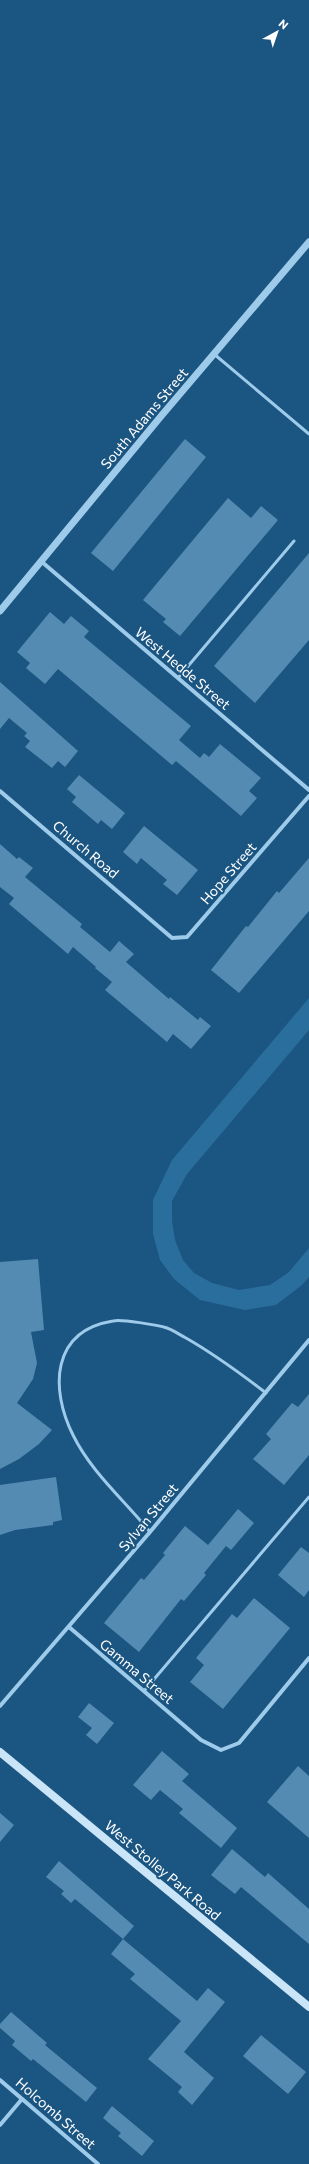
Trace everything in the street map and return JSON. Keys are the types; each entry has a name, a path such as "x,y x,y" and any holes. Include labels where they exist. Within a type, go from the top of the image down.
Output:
{"main road":[{"name":"West Stolley Park Road","path":"0,1752 309,2007"}],"street":[{"name":"South Adams Street","path":"0,611 309,242"},
{"name":"West Hedde Street","path":"42,562 309,790"},
{"name":"Church Road","path":"0,791 157,925"},
{"name":"Hope Street","path":"157,925 172,938 187,937 309,796"},
{"name":"Sylvan Street","path":"0,1706 150,1532 309,1340"},
{"name":"Gamma Street","path":"68,1627 192,1732 202,1740 221,1750 238,1743 309,1658"},
{"name":"Holcomb Street","path":"0,2080 98,2164"},
{"path":"0,2125 22,2099"}],"lane":[{"path":"214,354 309,434"},
{"path":"178,678 294,542"},
{"path":"150,1532 87,1459 73,1435 62,1408 59,1383 61,1360 75,1337 93,1326 114,1320 168,1328 227,1364 266,1393"},
{"path":"144,1691 309,1497"}],"shaded area":[{"path":"309,998 309,1030 187,1174 172,1201 172,1221 175,1240 183,1260 194,1273 212,1283 239,1290 270,1285 289,1272 309,1248 309,1277 302,1285 276,1305 245,1310 200,1300 174,1279 160,1260 153,1234 153,1200 172,1160"}],"building":[{"path":"185,439 206,457 113,571 91,553"},
{"path":"228,498 251,518 261,506 278,520 180,636 163,622 166,619 143,600"},
{"path":"309,553 309,640 255,703 214,666"},
{"path":"50,612 64,624 71,616 89,631 84,637 191,726 179,740 200,758 204,753 209,757 220,744 261,778 249,791 257,798 241,816 176,761 172,765 58,669 45,684 26,668 30,663 17,652"},
{"path":"0,682 78,751 65,767 58,761 52,768 25,747 30,741 24,736 27,733 9,718 0,729"},
{"path":"79,775 125,813 112,829 101,820 98,824 72,802 76,797 67,789"},
{"path":"144,826 198,870 177,895 163,884 167,880 141,858 137,864 123,852"},
{"path":"0,844 17,859 19,857 33,868 25,877 82,924 80,927 110,952 119,941 134,954 126,962 169,999 170,997 198,1020 200,1017 211,1026 191,1049 173,1034 167,1042 105,990 112,982 95,968 96,967 73,947 68,954 9,904 14,898 0,887"},
{"path":"309,858 309,911 239,993 211,970 246,926 248,927 277,891 279,893"},
{"path":"38,1259 44,1330 31,1332 37,1363 33,1379 17,1403 52,1430 39,1444 19,1459 0,1469 0,1262"},
{"path":"309,1394 309,1455 284,1485 253,1459 271,1439 266,1434 292,1403 298,1407"},
{"path":"56,1477 62,1520 53,1522 53,1525 15,1530 0,1535 0,1485"},
{"path":"238,1509 254,1523 231,1550 226,1546 204,1573 206,1575 184,1601 181,1599 139,1652 104,1623 141,1578 144,1580 165,1555 163,1553 185,1526 208,1545"},
{"path":"301,1547 309,1553 309,1590 304,1597 278,1575"},
{"path":"254,1598 290,1628 223,1709 190,1682 204,1665 196,1658 232,1614 237,1618"},
{"path":"89,1703 114,1723 97,1744 86,1735 92,1728 78,1717"},
{"path":"162,1751 189,1774 182,1781 237,1828 221,1848 179,1813 183,1809 160,1790 151,1800 133,1785"},
{"path":"298,1766 309,1776 309,1838 267,1802"},
{"path":"0,1813 14,1825 0,1842"},
{"path":"232,1849 265,1877 268,1873 309,1909 309,1944 241,1887 235,1894 211,1875"},
{"path":"59,1861 134,1926 123,1939 75,1899 71,1903 61,1894 64,1891 46,1877"},
{"path":"123,1939 197,2001 208,1988 225,2002 184,2052 214,2078 192,2105 178,2092 182,2087 148,2059 181,2021 130,1979 135,1974 111,1954"},
{"path":"11,2012 47,2043 45,2045 97,2088 86,2102 33,2059 31,2061 12,2045 15,2041 0,2028 0,2024"},
{"path":"261,2035 306,2072 288,2094 243,2056"},
{"path":"112,2106 154,2141 142,2156 118,2136 121,2133 103,2118"}]}
